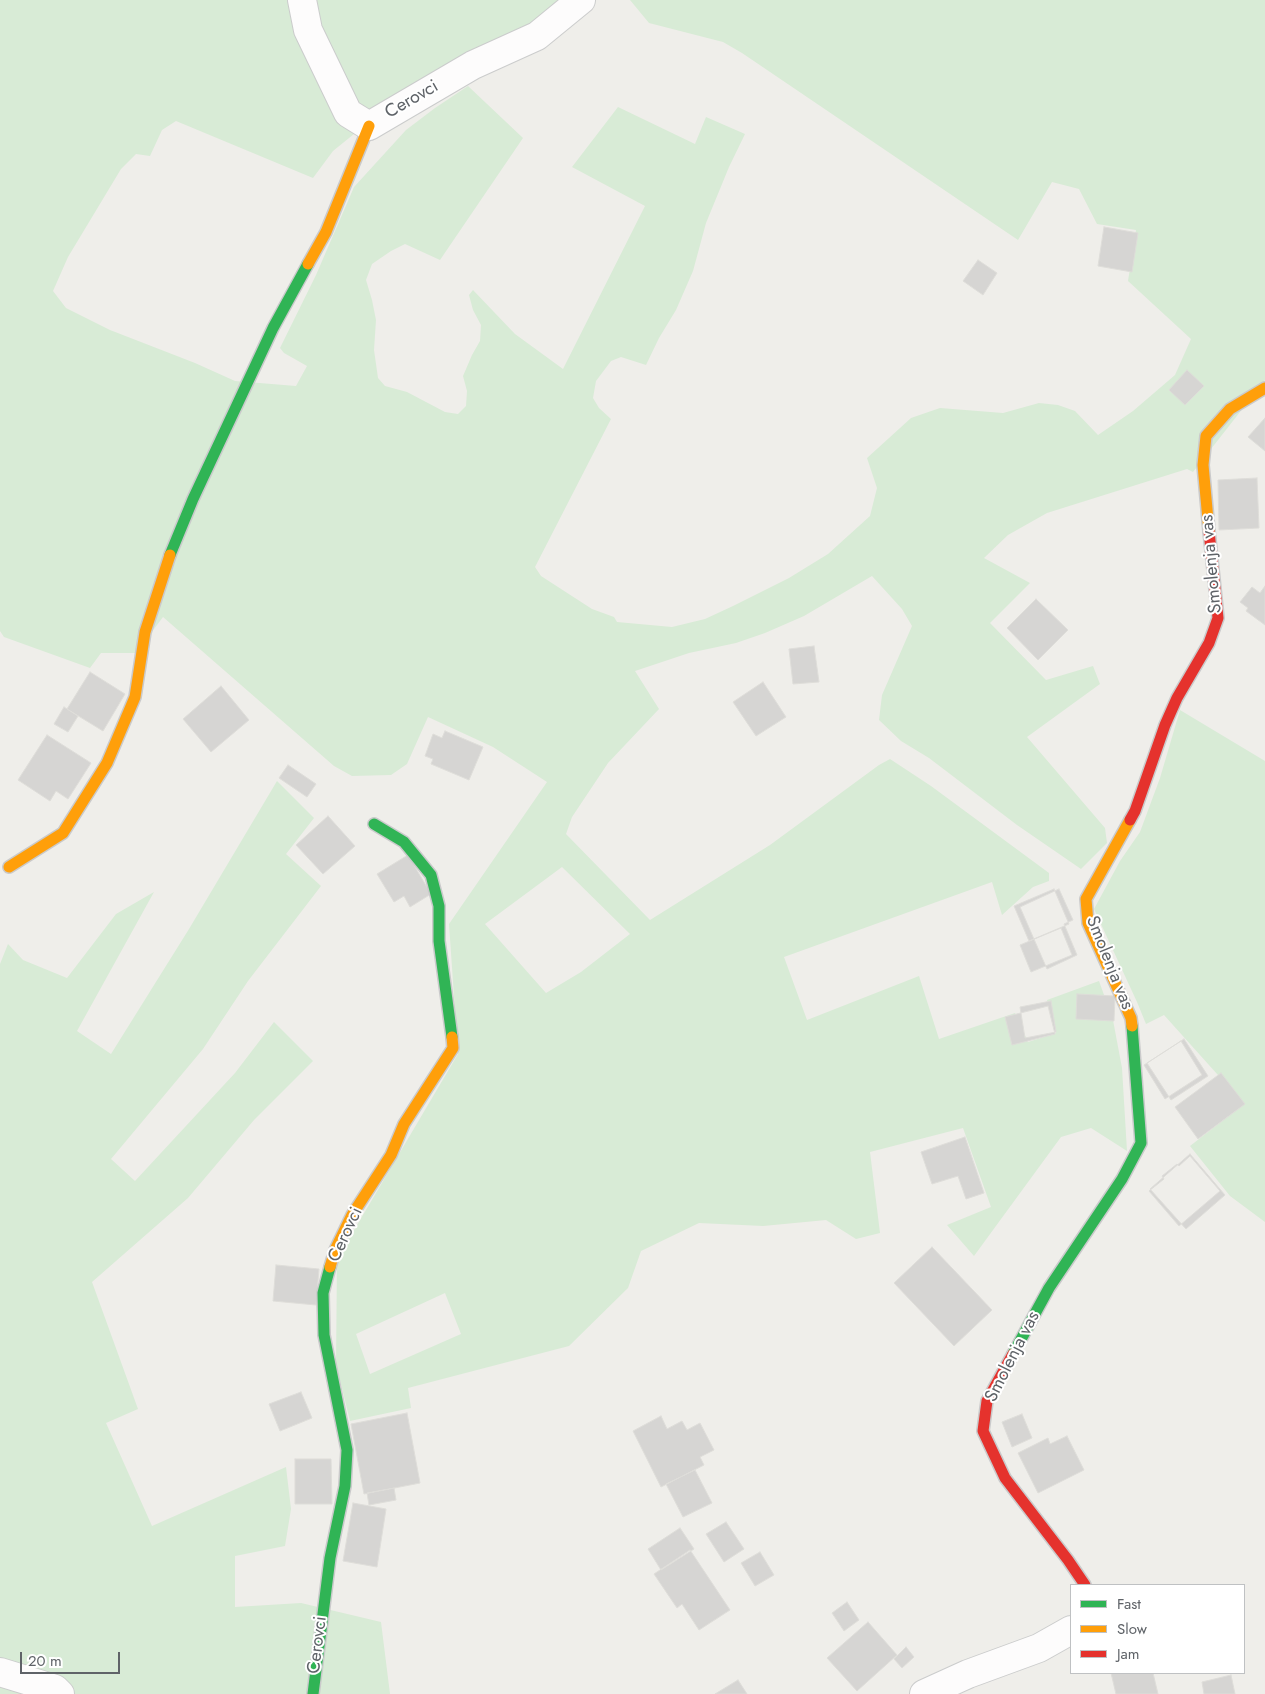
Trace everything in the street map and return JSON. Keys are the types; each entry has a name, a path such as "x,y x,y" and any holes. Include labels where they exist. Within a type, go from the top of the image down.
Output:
{"street":[{"name":"Cerovci","path":"302,0 308,30 348,113 369,126 473,65 537,36 582,0"},
{"path":"9,867 63,833 107,763 135,697 145,632 167,563 193,499 273,328 326,232 369,126"},
{"name":"Smolenja vas","path":"1084,1584 1005,1478 983,1431 987,1400 1049,1288 1122,1179 1140,1143 1131,1018 1088,923 1086,899 1135,811 1164,725 1177,698 1209,643 1218,618 1203,465 1206,436 1230,409 1265,388"},
{"name":"Cerovci","path":"313,1694 330,1558 346,1486 347,1450 324,1335 323,1293 335,1250 352,1215 391,1155 404,1124 453,1048 439,941 439,906 431,875 404,842 374,824"},
{"path":"924,1694 968,1674 1040,1648 1070,1631"},
{"path":"0,1672 55,1689 60,1694"}],"green space":[{"path":"0,0 562,0 514,35 391,104 333,151 313,178 176,121 162,130 150,156 136,154 121,169 68,257 53,291 66,308 110,330 195,363 235,381 296,386 307,366 284,353 280,348 316,275 354,187 406,130 468,86 523,138 440,260 405,244 372,264 366,280 376,320 374,350 378,378 385,386 407,392 445,412 458,414 466,406 467,391 463,376 480,341 481,325 473,310 469,295 473,290 515,334 563,369 645,206 572,167 618,107 695,144 706,117 745,134 706,223 693,271 676,310 659,338 646,365 621,357 611,361 596,381 593,398 599,408 611,419 535,567 541,576 592,609 614,617 617,622 672,627 705,619 733,606 789,578 828,554 870,516 877,488 867,458 911,418 940,408 1003,413 1039,403 1058,405 1075,411 1098,435 1133,411 1175,375 1191,339 1128,281 1136,230 1097,224 1079,189 1052,182 1018,240 742,53 723,42 649,23 630,0 1265,0 1265,380 1193,472 1187,469 1047,513 1008,535 984,558 1030,583 990,623 1046,680 1093,666 1100,684 1027,737 1105,828 1107,843 1081,869 1017,825 929,758 901,741 879,720 882,695 912,626 902,609 872,576 804,616 765,633 736,643 689,653 635,671 659,709 608,763 572,817 566,834 650,920 770,845 879,765 890,759 931,786 1049,873 1049,881 1033,887 1002,915 992,882 784,957 807,1020 919,976 939,1039 1015,1013 1028,1042 1056,1033 1047,1000 1099,981 1113,1020 1122,1068 1127,1151 1091,1128 1061,1137 974,1256 947,1225 991,1207 963,1128 870,1152 880,1233 856,1239 826,1220 763,1226 699,1223 641,1251 628,1288 569,1346 408,1388 411,1408 350,1421 336,1364 337,1259 458,1054 449,924 547,782 493,747 428,717 407,764 391,775 352,776 334,766 163,617 136,653 101,653 90,668 4,637 0,631","holes":["562,867 630,934 581,972 546,993 485,924","445,1293 461,1334 370,1374 356,1334"]},
{"path":"1180,710 1265,761 1265,1222 1230,1196 1190,1146 1244,1104 1164,1015 1146,1024 1094,909 1120,861 1140,832 1160,778"},
{"path":"277,781 314,818 286,854 321,886 248,981 203,1049 111,1159 135,1181 235,1073 274,1022 313,1061 254,1120 188,1198 92,1282 138,1409 106,1423 152,1526 286,1467 291,1509 285,1546 235,1556 235,1607 301,1603 381,1622 390,1694 0,1694 0,964 8,944 23,960 67,978 116,914 154,892 77,1031 111,1054 189,929"}],"building":[{"path":"1104,227 1138,233 1132,272 1098,266"},
{"path":"978,260 997,273 983,295 963,281"},
{"path":"1187,370 1204,386 1185,405 1169,390"},
{"path":"1265,418 1265,451 1248,437"},
{"path":"1257,478 1259,528 1219,530 1218,480"},
{"path":"1265,586 1265,625 1246,611 1248,608 1240,602 1252,587 1260,593"},
{"path":"1036,599 1068,630 1038,660 1007,628"},
{"path":"814,646 819,682 793,684 789,649"},
{"path":"90,672 125,694 103,731 67,709"},
{"path":"763,682 786,717 756,736 733,702"},
{"path":"221,686 249,720 211,752 183,719"},
{"path":"64,707 78,716 68,732 54,724"},
{"path":"445,731 483,747 469,780 431,764 433,759 425,756 433,734 442,738"},
{"path":"47,735 91,763 68,799 56,791 50,801 18,780"},
{"path":"288,765 316,784 307,797 279,778"},
{"path":"328,816 355,846 323,874 296,845"},
{"path":"408,855 431,894 410,907 404,896 394,902 377,874"},
{"path":"1054,889 1069,924 1029,941 1014,906"},
{"path":"1059,889 1073,920 1064,924 1077,955 1047,969 1020,907"},
{"path":"1061,928 1072,955 1031,972 1020,945"},
{"path":"1077,994 1115,996 1114,1021 1076,1019"},
{"path":"1051,1001 1056,1032 1025,1038 1020,1007"},
{"path":"1048,1006 1055,1034 1012,1045 1005,1017"},
{"path":"1184,1039 1208,1076 1171,1100 1147,1063"},
{"path":"1181,1041 1202,1075 1165,1099 1144,1065"},
{"path":"1221,1073 1245,1104 1198,1139 1175,1107"},
{"path":"965,1137 984,1193 966,1199 958,1176 932,1184 921,1152"},
{"path":"1190,1154 1225,1195 1186,1229 1150,1189"},
{"path":"1190,1156 1220,1191 1179,1226 1149,1191 1164,1179 1162,1176 1177,1164 1179,1166"},
{"path":"932,1247 992,1310 954,1346 894,1283"},
{"path":"276,1265 319,1269 316,1305 273,1301"},
{"path":"301,1392 312,1418 280,1431 269,1404"},
{"path":"407,1413 420,1483 364,1494 351,1424"},
{"path":"1022,1414 1032,1438 1012,1447 1002,1422"},
{"path":"661,1416 667,1429 682,1421 687,1430 700,1423 714,1450 700,1457 704,1465 661,1487 633,1431"},
{"path":"1067,1436 1084,1470 1038,1493 1018,1453 1048,1438 1050,1444"},
{"path":"295,1459 331,1459 332,1504 295,1504"},
{"path":"695,1470 712,1503 683,1517 666,1484"},
{"path":"394,1488 396,1500 369,1505 367,1493"},
{"path":"353,1503 386,1509 377,1567 343,1561"},
{"path":"726,1522 744,1549 724,1562 706,1534"},
{"path":"680,1528 694,1549 661,1570 648,1549"},
{"path":"690,1550 730,1610 699,1630 682,1604 677,1608 654,1574"},
{"path":"760,1552 774,1575 755,1586 741,1563"},
{"path":"847,1602 859,1620 844,1631 832,1613"},
{"path":"868,1622 897,1655 857,1691 827,1658"},
{"path":"906,1647 914,1657 902,1668 894,1659"},
{"path":"1111,1674 1153,1674 1158,1694 1116,1694"},
{"path":"1231,1675 1235,1694 1204,1694 1202,1682"},
{"path":"738,1680 747,1694 715,1694"}],"traffic: fast":[{"path":"170,555 193,499 273,328 308,264"},
{"path":"374,824 404,842 431,875 439,906 439,941 452,1037"},
{"path":"1013,1354 1049,1288 1122,1179 1141,1143 1132,1026"},
{"path":"313,1694 330,1558 345,1486 347,1450 324,1335 323,1293 330,1267"}],"traffic: slow":[{"path":"308,264 326,232 369,126"},
{"path":"1209,531 1203,465 1206,436 1230,409 1265,388"},
{"path":"9,867 63,833 107,763 135,697 145,632 170,555"},
{"path":"1130,820 1086,899 1088,923 1131,1018 1132,1026"},
{"path":"330,1267 335,1250 352,1215 391,1155 404,1124 453,1048 452,1037"}],"traffic: jam":[{"path":"1130,820 1135,811 1165,725 1177,698 1209,643 1218,618 1209,531"},
{"path":"1013,1354 987,1401 983,1431 1005,1478 1084,1584"}]}
